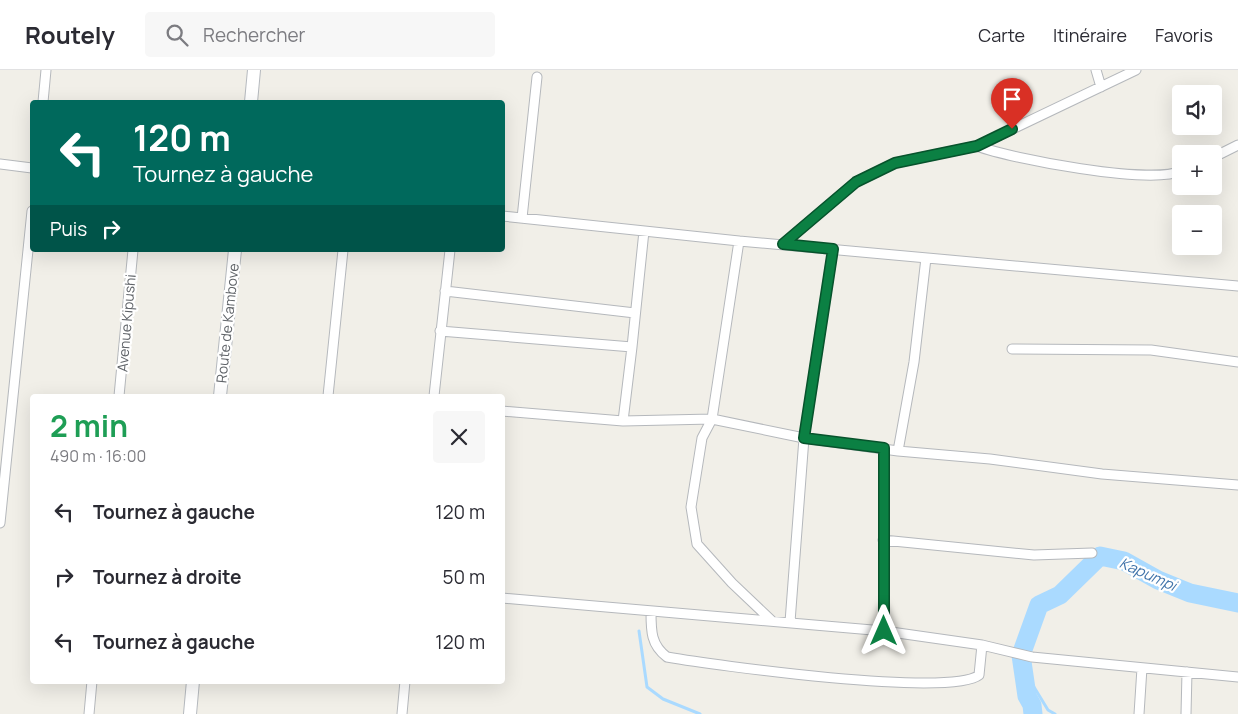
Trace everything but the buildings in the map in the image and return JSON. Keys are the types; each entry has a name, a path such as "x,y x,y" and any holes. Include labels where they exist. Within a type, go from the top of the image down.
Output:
{"street":[{"path":"43,100 46,70"},
{"path":"250,100 254,70"},
{"path":"1096,70 1101,87"},
{"path":"783,244 856,182 895,163 977,146 1136,70"},
{"path":"522,218 537,77"},
{"path":"1222,153 1238,145"},
{"path":"977,146 1000,154 1097,170 1146,176 1172,175"},
{"path":"0,164 30,168"},
{"path":"505,216 739,241 1238,286"},
{"path":"0,523 30,230"},
{"path":"622,421 644,231"},
{"path":"739,241 712,419 702,438 691,507 697,544 732,583 772,621"},
{"path":"790,622 804,438 833,249"},
{"name":"Avenue Kipushi","path":"119,394 133,252"},
{"name":"Route de Kambove","path":"220,394 235,252"},
{"path":"328,394 343,252"},
{"path":"434,394 450,252"},
{"path":"898,451 914,362 926,258"},
{"path":"445,292 636,313"},
{"path":"440,331 632,347"},
{"path":"1012,349 1151,350 1238,362"},
{"path":"505,411 622,421 712,419 804,438 898,451 990,459 1102,474 1238,485"},
{"path":"884,448 884,631"},
{"path":"883,540 1034,555 1092,553"},
{"path":"505,598 884,631 982,645 1032,657 1238,678"},
{"path":"652,612 651,631 655,644 667,657 778,674 888,681 953,682 973,680 979,675 982,645"},
{"path":"1139,714 1142,668"},
{"path":"1186,714 1187,672"},
{"path":"89,714 92,684"},
{"path":"190,714 193,684"},
{"path":"402,714 405,684"}],"waterway":[{"name":"Kapumpi","path":"1033,714 1032,705 1027,696 1021,655 1039,605 1060,595 1100,556 1124,561 1158,580 1190,593 1238,603"},
{"path":"639,631 647,687 663,699 700,714"},
{"path":"1023,669 1048,710 1055,714"}],"route":[{"path":"884,631 884,448 804,438 833,249 783,244 856,182 895,163 977,146 1012,129"}]}
